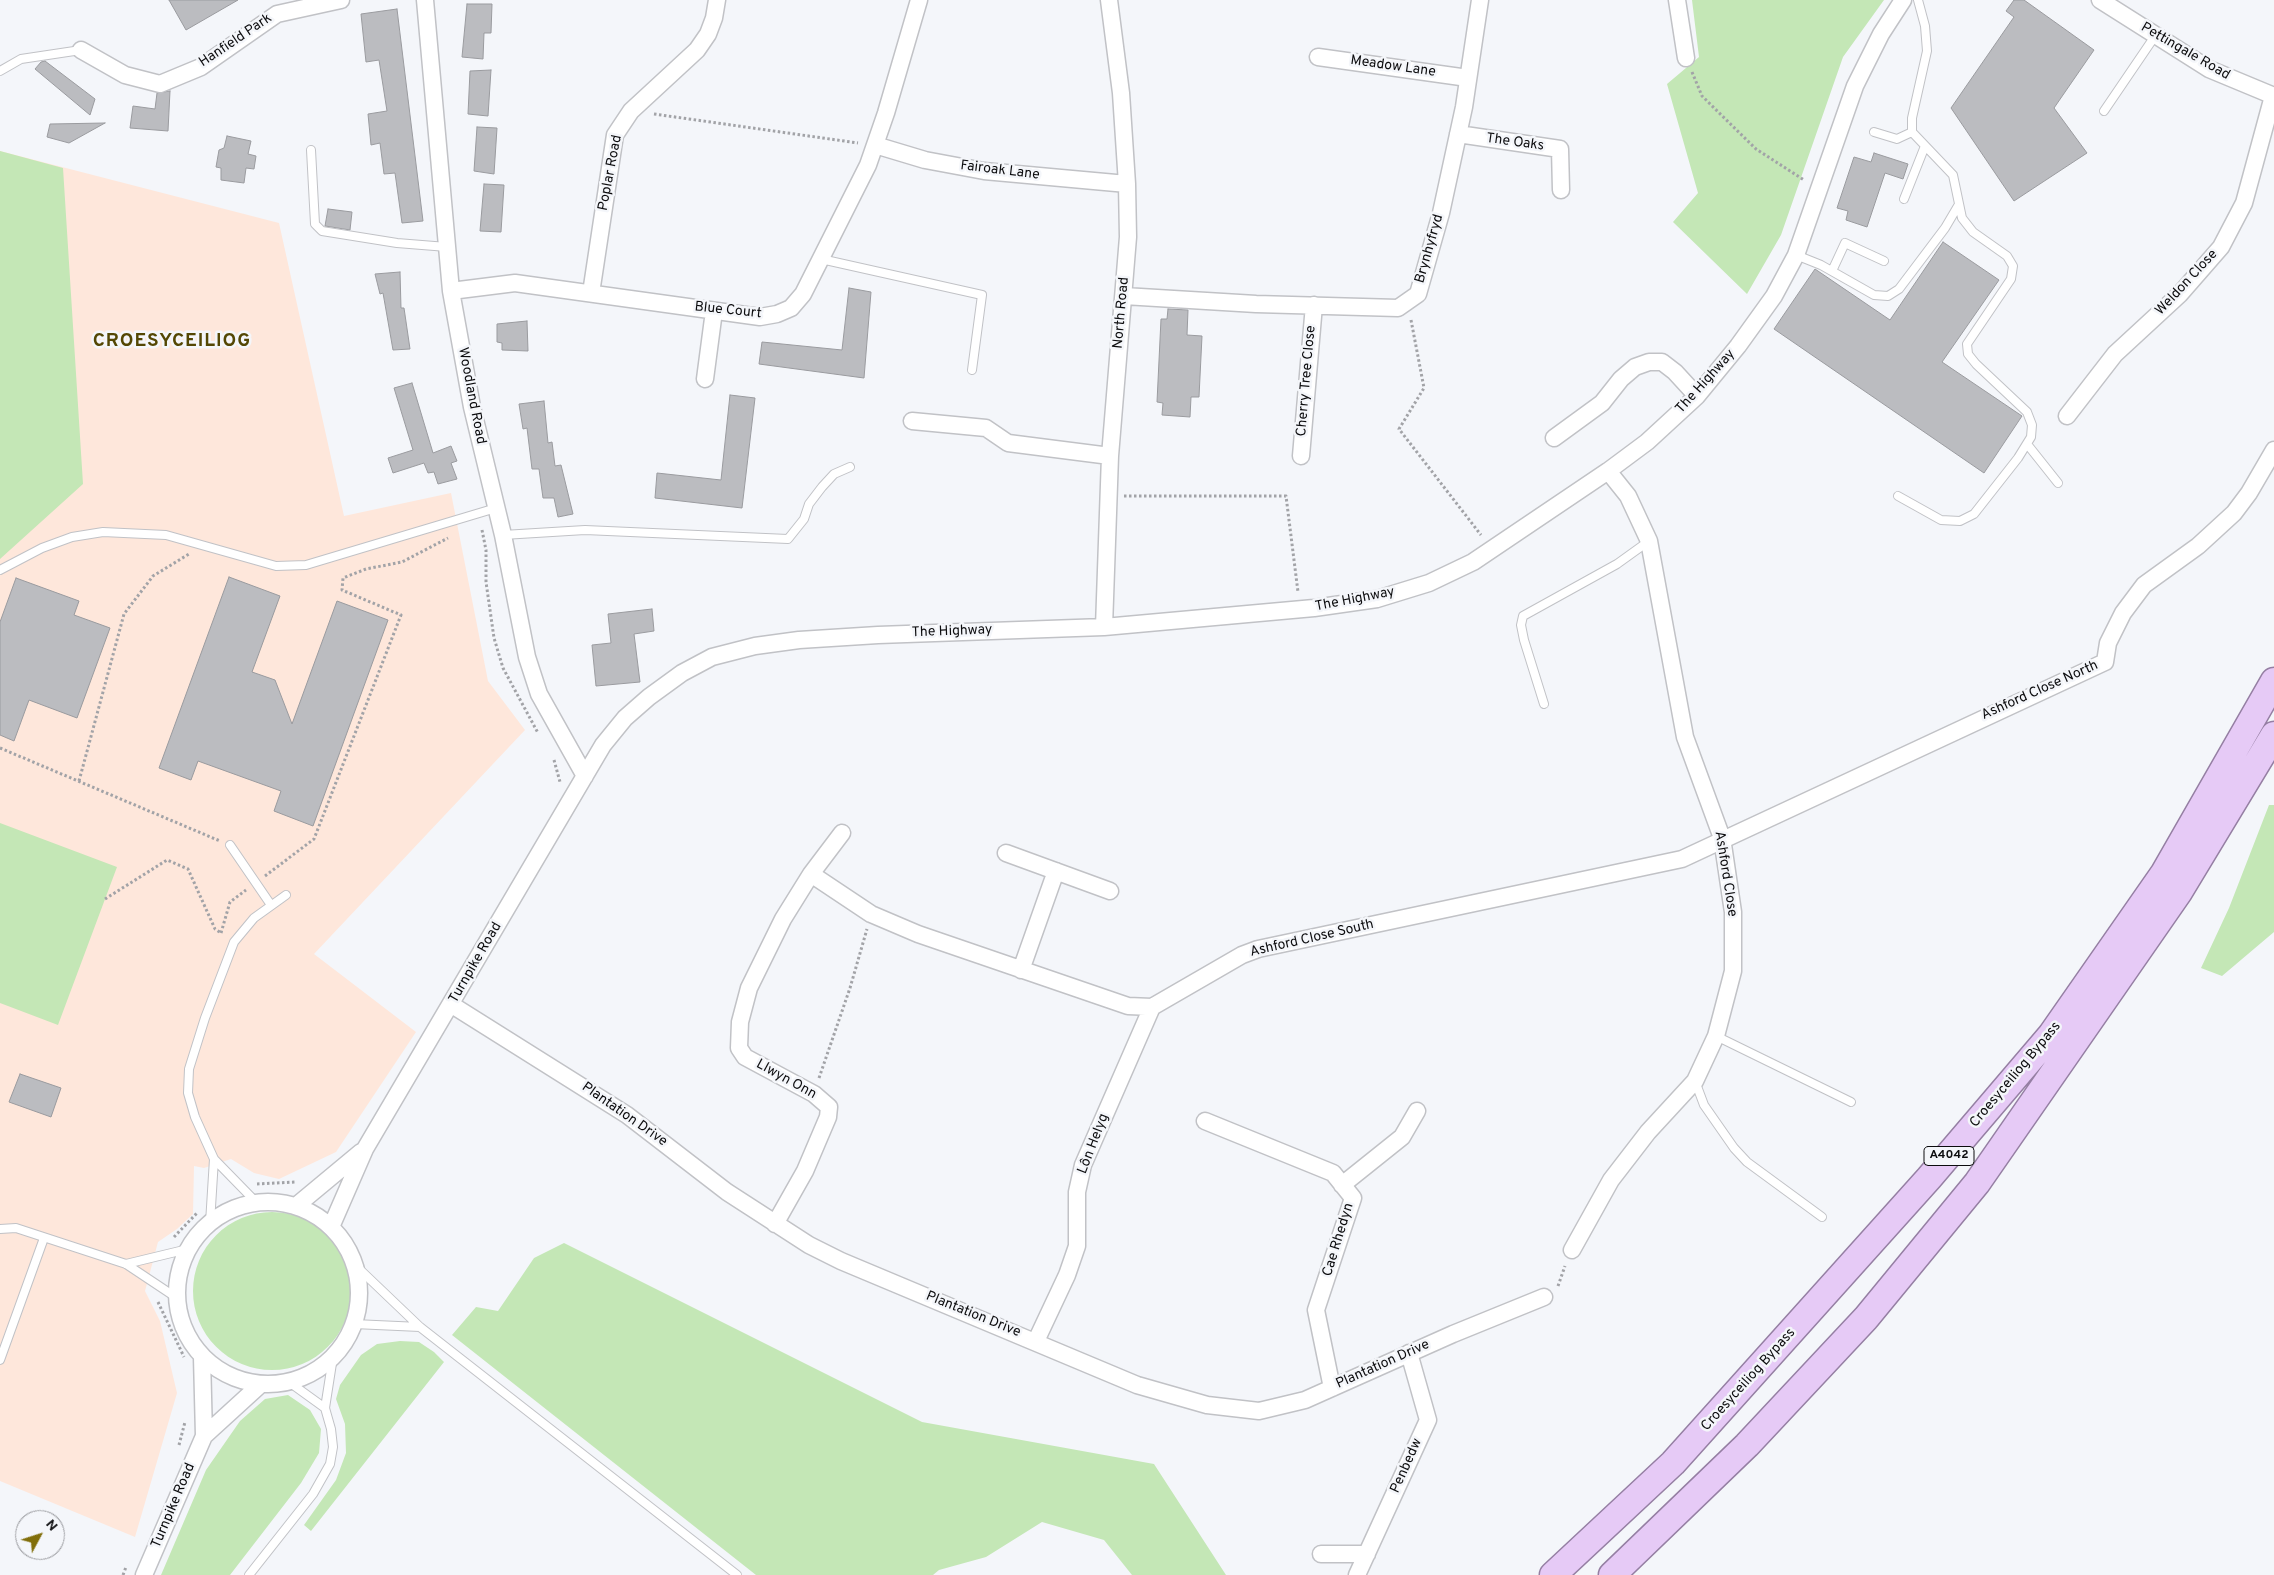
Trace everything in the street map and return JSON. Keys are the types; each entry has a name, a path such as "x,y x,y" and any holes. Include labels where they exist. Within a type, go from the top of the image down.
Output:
{"highway":[{"name":"Croesyceiliog Bypass","path":"1553,1575 1673,1463 1923,1186 2051,1035 2164,872 2274,681"},
{"name":"Croesyceiliog Bypass","path":"1612,1575 1747,1445 1866,1318 1977,1182 2179,892 2274,735"}],"street":[{"name":"Hanfield Park","path":"81,50 124,75 160,84 201,66 277,14 341,0"},
{"name":"Woodland Road","path":"425,0 451,291 472,407 503,536 527,657 539,694 585,776"},
{"name":"Poplar Road","path":"591,293 615,135 631,111 697,50 708,34 714,18 717,0"},
{"name":"Blue Court","path":"451,291 515,283 760,317 777,314 791,308 803,294 858,190 875,145 919,0"},
{"name":"North Road","path":"1104,627 1110,456 1124,296 1127,184 1120,93 1109,0"},
{"name":"Brynhyfryd","path":"1408,301 1418,294 1441,213 1458,134 1480,0"},
{"path":"1676,0 1686,58"},
{"name":"The Highway","path":"585,776 603,745 625,718 649,697 682,673 712,657 755,646 799,640 1104,627 1300,610 1377,599 1430,583 1473,562 1608,471 1646,442 1697,396 1738,346 1774,296 1796,255 1855,86 1881,34 1903,0"},
{"name":"Pettingale Road","path":"2100,0 2209,69 2273,96"},
{"name":"Meadow Lane","path":"1318,57 1468,78"},
{"name":"Weldon Close","path":"2067,416 2115,354 2180,294 2221,247 2244,202 2273,96"},
{"name":"The Oaks","path":"1458,134 1560,149 1561,190"},
{"name":"Fairoak Lane","path":"875,145 925,160 984,171 1127,184"},
{"path":"1124,296 1398,308 1408,301"},
{"name":"Cherry Tree Close","path":"1301,456 1314,305"},
{"path":"705,379 714,311"},
{"path":"1554,438 1602,403 1620,379 1635,367 1649,362 1662,362 1675,372 1697,396"},
{"path":"912,421 986,428 1008,444 1110,456"},
{"name":"Ashford Close North","path":"1722,838 2105,662 2108,643 2123,613 2144,585 2198,546 2234,513 2249,493 2274,450"},
{"name":"Ashford Close","path":"1572,1250 1611,1180 1648,1132 1695,1081 1716,1036 1733,971 1734,912 1722,838 1685,737 1649,541 1628,496 1608,471"},
{"name":"Turnpike Road","path":"331,1227 365,1149 452,1005 585,776"},
{"name":"Llwyn Onn","path":"775,1224 805,1171 828,1117 829,1107 814,1094 745,1057 739,1048 738,1041 740,1022 749,988 783,918 811,874 842,833"},
{"name":"Ashford Close South","path":"1152,1007 1242,955 1258,949 1650,867 1682,859 1722,838"},
{"path":"1006,853 1110,891"},
{"path":"1021,970 1056,872"},
{"path":"811,874 871,914 918,934 1128,1006 1152,1007"},
{"name":"Plantation Drive","path":"452,1005 626,1115 727,1192 809,1245 841,1261 1138,1384 1207,1404 1259,1411 1306,1400 1410,1353 1544,1297"},
{"name":"Lôn Helyg","path":"1036,1341 1067,1275 1077,1246 1077,1192 1083,1165 1152,1007"},
{"path":"1342,1185 1402,1137 1417,1111"},
{"name":"Cae Rhedyn","path":"1206,1121 1333,1173 1353,1198 1316,1310 1332,1388"},
{"name":"Turnpike Road","path":"296,1206 365,1149"},
{"path":"256,1202 276,1202 296,1206 315,1215 331,1227 345,1244 354,1264 359,1291 354,1324 345,1341 333,1357 313,1372 289,1382 261,1384 239,1380 219,1370 202,1356 189,1339 183,1326 177,1298 179,1272 188,1249 197,1235 210,1222 231,1209 256,1202"},
{"name":"Penbedw","path":"1357,1575 1428,1420 1410,1353"},
{"name":"Turnpike Road","path":"202,1356 204,1436"},
{"name":"Turnpike Road","path":"144,1575 204,1436 261,1384"},
{"path":"1321,1554 1367,1554"}],"lane":[{"path":"1898,496 1941,520 1960,521 1974,514 2018,458 2031,437 2032,425 2027,412 1976,364 1968,354 1967,344 2011,279 2013,266 2007,256 1973,232 1962,218 1958,206 1957,186 1953,175 1912,132 1912,118 1927,51 1925,26 1918,0"},
{"path":"2104,111 2155,36"},
{"path":"0,71 21,59 81,50"},
{"path":"1874,132 1897,139 1912,132"},
{"path":"1904,199 1925,146"},
{"path":"311,150 315,224 322,231 389,242 447,247"},
{"path":"1796,255 1832,271 1874,295 1888,296 1899,290 1945,228 1958,206"},
{"path":"1832,271 1845,243 1884,261"},
{"path":"821,259 982,294 972,370"},
{"path":"2027,444 2058,483"},
{"path":"503,536 585,530 788,539 804,519 809,504 822,486 834,474 850,467"},
{"path":"0,570 42,548 72,537 103,532 166,535 204,544 276,566 306,565 496,508"},
{"path":"1544,704 1524,640 1523,616 1618,564 1649,541"},
{"path":"230,845 271,905"},
{"path":"256,1202 214,1159 195,1117 188,1093 189,1069 205,1018 234,942 246,925 286,895"},
{"path":"1716,1036 1851,1102"},
{"path":"1695,1081 1704,1105 1734,1148 1754,1167 1822,1217"},
{"path":"210,1222 214,1159"},
{"path":"0,1229 16,1228 126,1264 177,1298"},
{"path":"0,1360 44,1238"},
{"path":"126,1264 188,1249"},
{"path":"354,1264 420,1326 737,1575"},
{"path":"354,1324 420,1326"},
{"path":"250,1575 313,1494 330,1464 333,1448 331,1429 325,1408 333,1357"},
{"path":"289,1382 325,1408"}],"path":[{"path":"1686,58 1702,96 1756,149 1818,190"},
{"path":"631,111 875,145"},
{"path":"1408,301 1424,388 1399,429 1492,549"},
{"path":"1109,496 1286,496 1300,610"},
{"path":"479,512 486,550 486,582 494,638 503,668 540,735"},
{"path":"221,933 230,902 314,839 401,615 342,590 343,578 366,569 402,562 452,536"},
{"path":"78,781 124,614 153,576 204,544"},
{"path":"0,748 230,845"},
{"path":"553,756 560,781 558,789"},
{"path":"105,899 167,860 188,869 215,929 234,942"},
{"path":"814,1094 850,988 871,914"},
{"path":"249,1183 291,1183 304,1179"},
{"path":"171,1240 186,1227 199,1208"},
{"path":"1544,1297 1557,1286 1572,1250"},
{"path":"155,1296 170,1326 186,1366"},
{"path":"178,1452 186,1418"},
{"path":"123,1575 127,1566"}],"shaded area":[{"path":"0,151 279,223 344,516 451,493 488,681 525,730 314,954 416,1032 336,1152 279,1179 254,1173 231,1159 204,1168 194,1166 193,1214 177,1229 158,1242 145,1291 160,1321 177,1393 135,1537 0,1481"}],"green space":[{"path":"1692,0 1884,0 1843,57 1781,235 1747,294 1673,222 1698,193 1667,84 1699,57"},
{"path":"0,151 63,168 83,484 0,559"},
{"path":"2269,805 2274,805 2274,932 2222,976 2201,968 2229,908"},
{"path":"0,823 117,867 58,1025 0,1003"},
{"path":"272,1212 302,1218 328,1235 345,1261 351,1291 345,1321 328,1347 302,1364 272,1370 242,1364 216,1347 199,1321 193,1291 199,1261 216,1235 242,1218"},
{"path":"564,1243 922,1422 1154,1464 1226,1575 1132,1575 1104,1540 1042,1522 986,1557 939,1570 933,1575 756,1575 452,1335 476,1307 498,1311 534,1258"},
{"path":"400,1341 419,1342 434,1352 444,1362 311,1531 304,1525 336,1480 346,1453 345,1424 336,1399 340,1385 361,1355 377,1344"},
{"path":"288,1395 310,1410 321,1429 319,1453 301,1483 230,1575 161,1575 206,1470 240,1421 265,1399"}],"building":[{"path":"169,0 238,0 186,30"},
{"path":"2014,0 2024,0 2094,50 2054,108 2087,153 2014,201 1951,108 2014,17 2006,11"},
{"path":"467,4 492,4 491,33 484,33 483,59 462,57"},
{"path":"397,9 423,221 402,223 395,173 384,174 380,143 371,145 368,114 387,111 379,60 366,62 361,14"},
{"path":"45,61 95,99 90,115 35,69 41,62"},
{"path":"491,70 488,116 468,114 470,71"},
{"path":"170,91 168,131 130,128 133,106 155,109 157,93"},
{"path":"105,123 69,143 47,137 50,124"},
{"path":"477,127 497,128 494,174 474,171"},
{"path":"227,136 251,141 248,154 256,156 254,169 246,168 244,183 221,180 221,168 216,167 219,150 224,148"},
{"path":"1874,153 1908,164 1903,179 1885,173 1867,227 1846,220 1848,211 1837,208 1854,157 1871,162"},
{"path":"484,184 504,185 501,232 480,231"},
{"path":"328,209 352,212 350,230 325,226"},
{"path":"1943,242 1999,280 1942,362 2022,416 1984,473 1774,329 1815,269 1890,320"},
{"path":"400,272 401,308 404,308 410,349 393,350 383,293 380,294 375,274"},
{"path":"849,288 871,292 864,378 759,364 762,342 842,350"},
{"path":"1168,309 1188,310 1187,335 1202,336 1199,397 1191,397 1190,417 1162,415 1163,403 1157,402 1161,319 1167,319"},
{"path":"527,321 528,351 502,350 502,343 497,342 497,324"},
{"path":"412,383 433,453 451,446 457,461 451,463 457,479 438,484 434,472 428,473 424,463 393,473 388,458 413,450 394,388"},
{"path":"730,395 755,398 742,508 655,498 657,473 721,480"},
{"path":"544,401 548,443 552,442 555,466 561,465 573,514 558,517 554,498 543,498 539,469 532,469 527,428 523,429 519,404"},
{"path":"229,577 280,596 252,672 275,680 292,724 337,601 388,620 313,826 274,811 281,791 198,761 191,780 159,768"},
{"path":"16,578 79,601 74,615 110,628 77,718 29,700 14,741 0,735 0,622"},
{"path":"652,609 654,631 634,634 640,682 596,686 592,645 611,643 608,614"},
{"path":"20,1074 61,1088 51,1117 9,1102"}],"district":[{"name":"CROESYCEILIOG","path":"172,342"}]}
